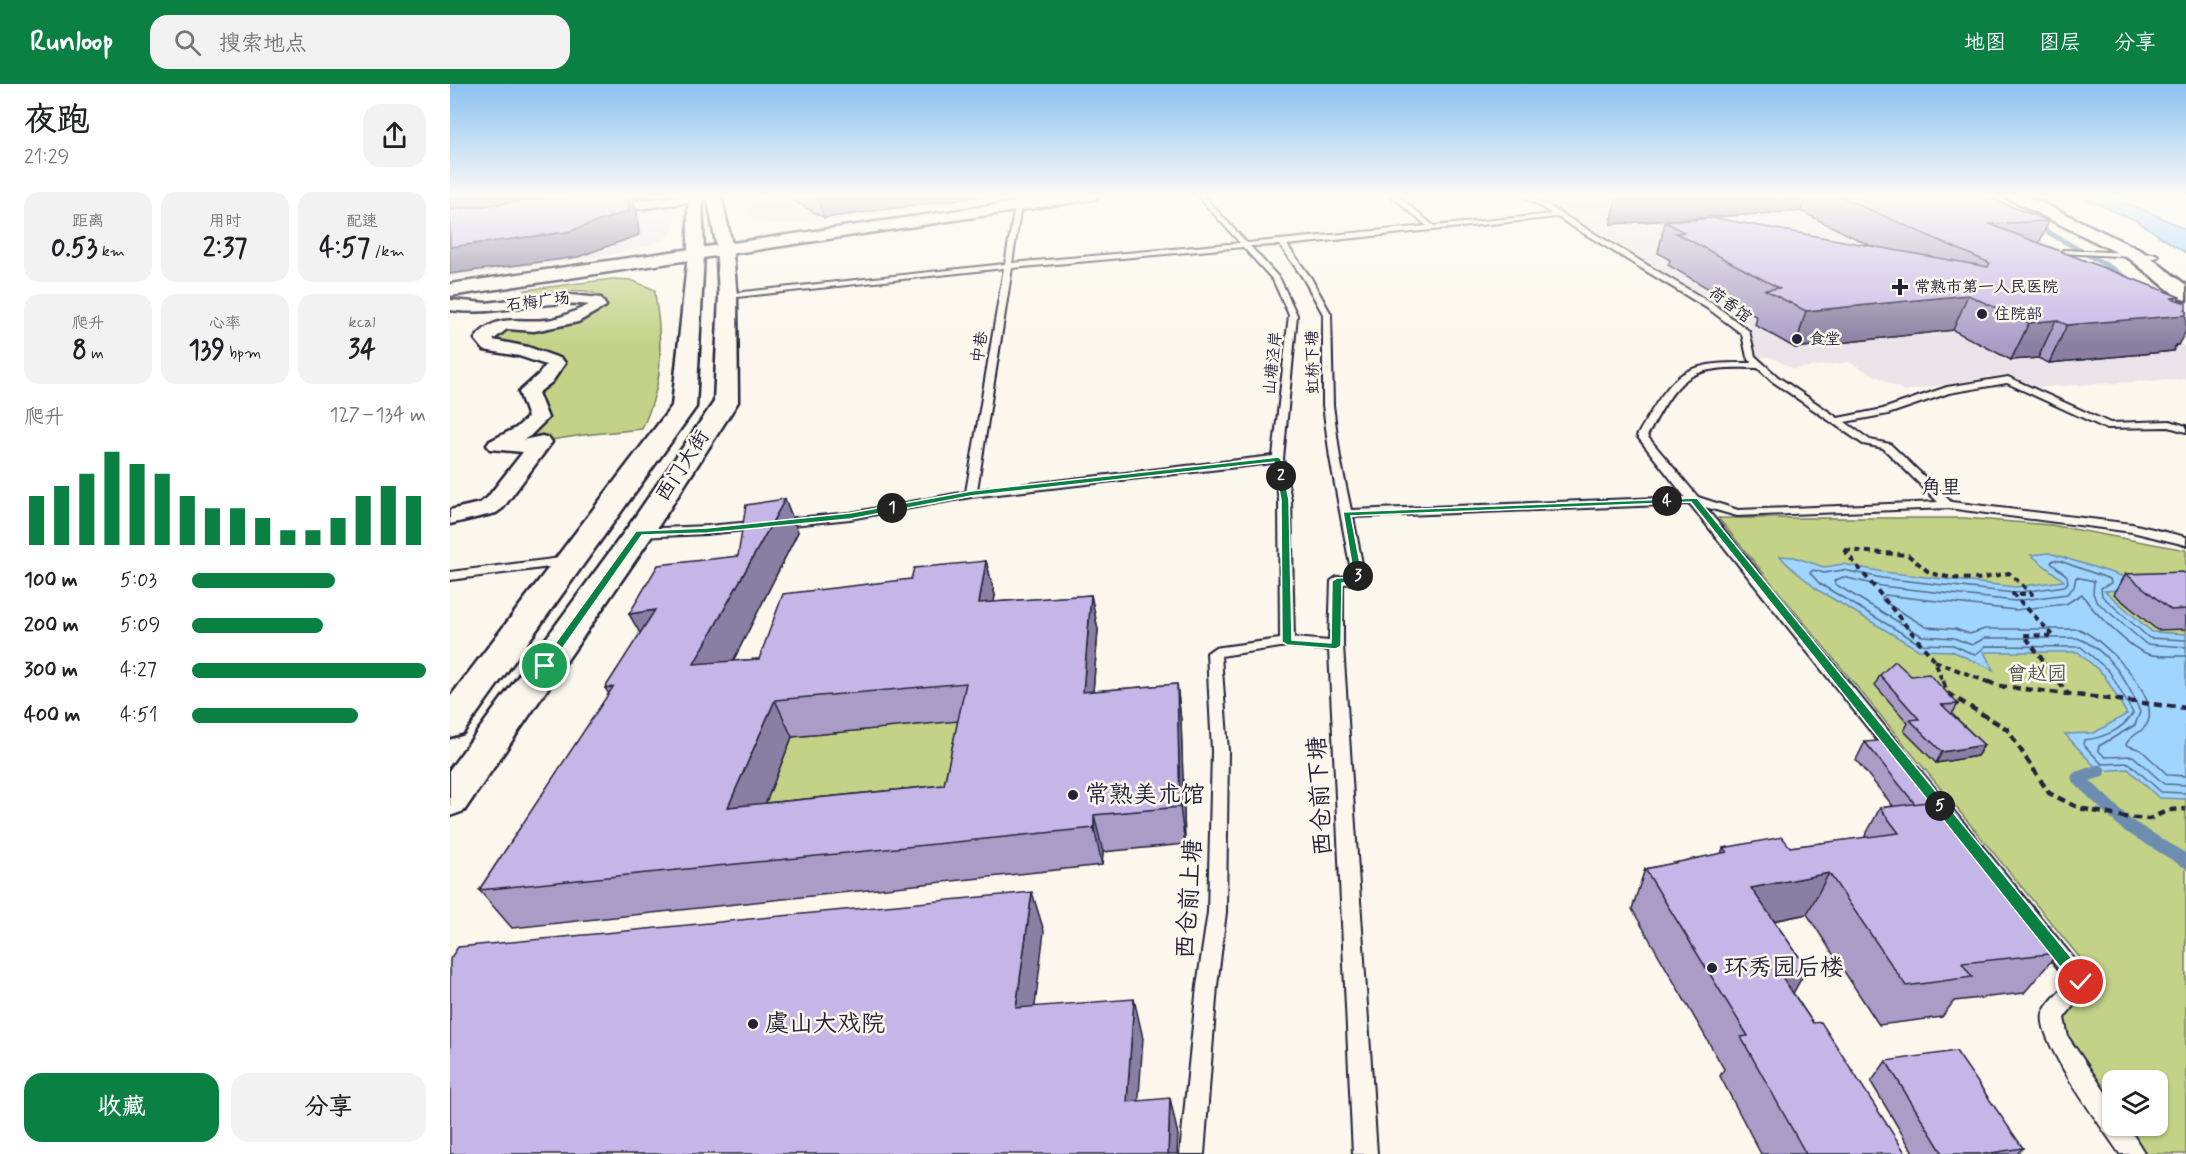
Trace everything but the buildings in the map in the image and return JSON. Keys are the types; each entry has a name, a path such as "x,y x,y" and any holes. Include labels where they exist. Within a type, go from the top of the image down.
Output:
{"main road":[{"path":"709,245 710,249"},
{"path":"710,245 710,249"},
{"path":"450,290 736,245"},
{"path":"2116,245 2136,255 2186,294"},
{"path":"2134,245 2156,256 2186,277"},
{"path":"450,282 710,249"},
{"name":"西门大街","path":"450,800 639,533 726,402 728,296 710,249"},
{"name":"西门大街","path":"452,720 684,406 710,249"}],"street":[{"name":"石梅广场","path":"450,296 456,296 450,303"},
{"name":"石梅广场","path":"450,303 487,307 579,297 596,301 598,306 572,319 553,324 526,326 504,324 483,339 490,345 522,351 556,363 546,378 528,392 538,418 523,432 497,445 519,447 543,442 495,503 488,508 450,517"}],"lane":[{"name":"中巷","path":"971,494 1012,245"},
{"path":"728,296 1008,266 1247,245"},
{"name":"山塘泾岸","path":"1247,245 1276,279 1293,315 1278,459"},
{"name":"虹桥下塘","path":"1283,245 1307,278 1327,314 1328,405 1335,458"},
{"name":"荷香馆","path":"1609,245 1722,314 1746,333 1751,357 1775,379 1867,442 1886,446 1948,505"},
{"path":"2080,261 2063,252 2156,256"},
{"path":"1760,365 1726,366 1688,374 1661,403 1642,436 1909,768"},
{"path":"1836,421 1885,412 1947,390 2008,380 2109,426 2170,424 2186,429"},
{"name":"西仓前下塘","path":"1335,458 1359,579 1337,581 1336,646 1365,1154"},
{"path":"639,533 707,530 850,516 971,494 1278,459 1285,500 1287,642 1336,646"},
{"path":"1346,514 1694,500"},
{"name":"角里","path":"1694,500 1737,513 1948,505 2132,528 2186,541"},
{"path":"450,576 569,561"},
{"name":"西仓前上塘","path":"1192,1154 1207,986 1217,912 1221,751 1214,652 1287,642"},
{"path":"1947,814 2081,982 2053,1016 2058,1041 2102,1107"},
{"path":"2121,1136 2133,1154"}],"path":[{"path":"2068,694 2024,635 2054,636 2013,594 2032,594 2009,573 1977,579 1952,578 1930,573 1908,555 1844,550 1935,661 1947,693 2007,729 2049,793 2079,808 2124,817 2149,819 2169,810 2186,809"},
{"path":"1935,661 1999,686 2186,708"}],"shaded area":[{"path":"450,245 650,245 610,255 450,278"},
{"name":"常熟市第一人民医院","path":"1619,245 2051,245 2186,348 2186,379 2026,388 2003,375 1904,391 1849,362 1793,369 1771,357 1758,357 1748,322"}],"green space":[{"path":"612,279 631,280 655,290 660,343 658,380 642,429 583,435 534,445 504,446 538,419 528,392 556,363 490,346 496,329 572,319 602,298 587,291 578,290 532,297 525,290"},
{"name":"曾赵园","path":"1718,518 1964,518 2051,525 2186,550 2186,1154 2133,1154 2121,1136 2168,1136 2168,1070 2102,1070 2102,1104 2053,1016 2094,975"},
{"path":"977,719 957,822 749,845 792,737"}],"water":[{"path":"2174,245 2186,245 2186,253"},
{"path":"2049,553 2122,576 2142,589 2105,591 2152,632 2186,634 2186,799 2159,798 2128,769 2099,771 2065,734 2094,733 2127,714 2104,675 2078,652 1984,652 1993,670 1952,651 1919,650 1816,589 1780,556 1794,557 1824,567 1843,564 1883,572 2015,587 2064,581 2031,555"}],"waterway":[{"path":"2071,245 2127,279"},
{"path":"2125,278 2129,281"},
{"path":"2099,771 2078,778 2127,825 2186,861"}],"place":[{"name":"常熟市第一人民医院","path":"1900,287"},
{"name":"住院部","path":"1982,314"},
{"name":"食堂","path":"1797,339"},
{"name":"常熟美术馆","path":"1073,795"},
{"name":"环秀园后楼","path":"1712,968"},
{"name":"虞山大戏院","path":"753,1024"}],"route":[{"path":"545,666 639,533 707,530 850,516 971,494 1278,459 1285,500 1287,642 1336,646 1337,581 1359,579 1346,514 1694,500 2081,982"}]}
